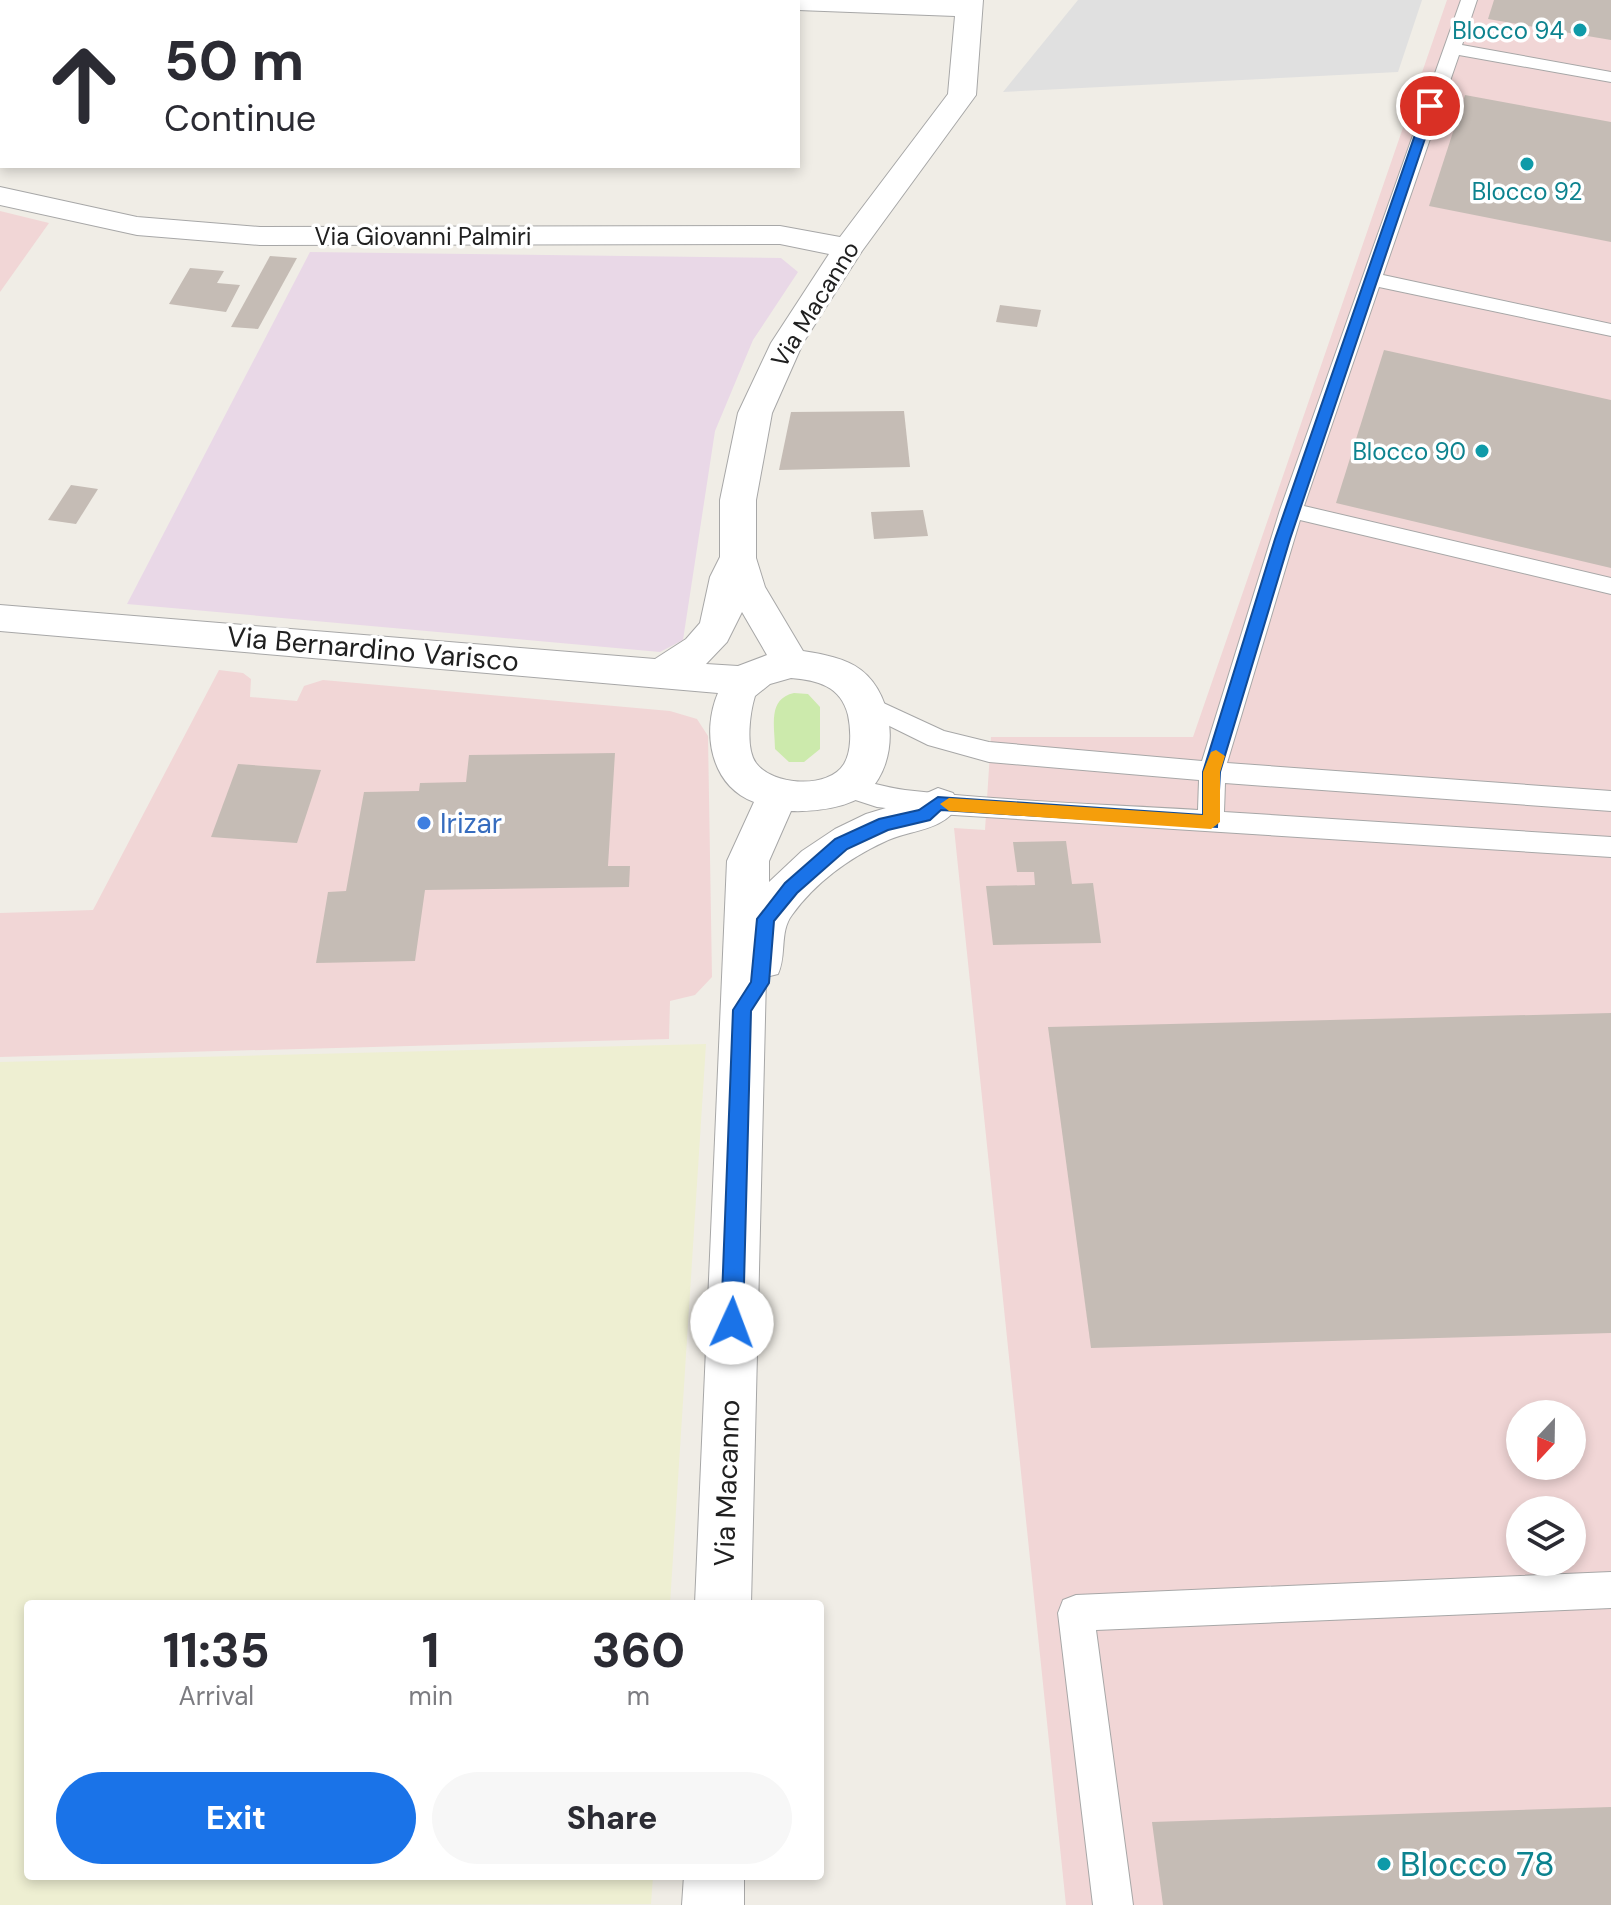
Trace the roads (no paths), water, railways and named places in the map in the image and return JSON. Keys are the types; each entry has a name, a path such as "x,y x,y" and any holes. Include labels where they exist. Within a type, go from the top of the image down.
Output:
{"street":[{"name":"Via Macanno","path":"791,664 746,587 738,558 738,500 755,413 787,343 848,248 962,95 969,4 800,2"},
{"name":"Via Giovanni Palmiri","path":"0,196 137,226 260,236 780,235 848,248"},
{"path":"662,673 699,651 715,634 723,612 727,571 738,558"},
{"name":"Via Bernardino Varisco","path":"0,618 746,681"},
{"path":"791,664 823,667 851,682 866,704 869,759 854,780 832,792 798,797 763,790 742,775 731,756 732,701 746,681 764,669 791,664"},
{"name":"Via Macanno","path":"723,1600 748,861 779,793"},
{"path":"742,1010 760,983 766,919 791,888 841,844 885,824 924,815 938,804"},
{"path":"713,1905 714,1880"}],"lane":[{"path":"1211,822 1212,772 1291,510 1469,0"},
{"path":"1450,48 1611,77"},
{"path":"1371,279 1611,330"},
{"path":"1291,510 1611,586"},
{"path":"866,704 937,738 989,752 1212,772 1611,801"},
{"path":"843,786 877,797 938,804 1611,847"},
{"path":"1113,1905 1076,1613 1611,1590"}],"place":[{"name":"Blocco 94","path":"1580,30"},
{"name":"Blocco 92","path":"1527,164"},
{"name":"Blocco 90","path":"1482,451"},
{"name":"Irizar","path":"424,823"},
{"name":"Blocco 78","path":"1384,1864"}]}
